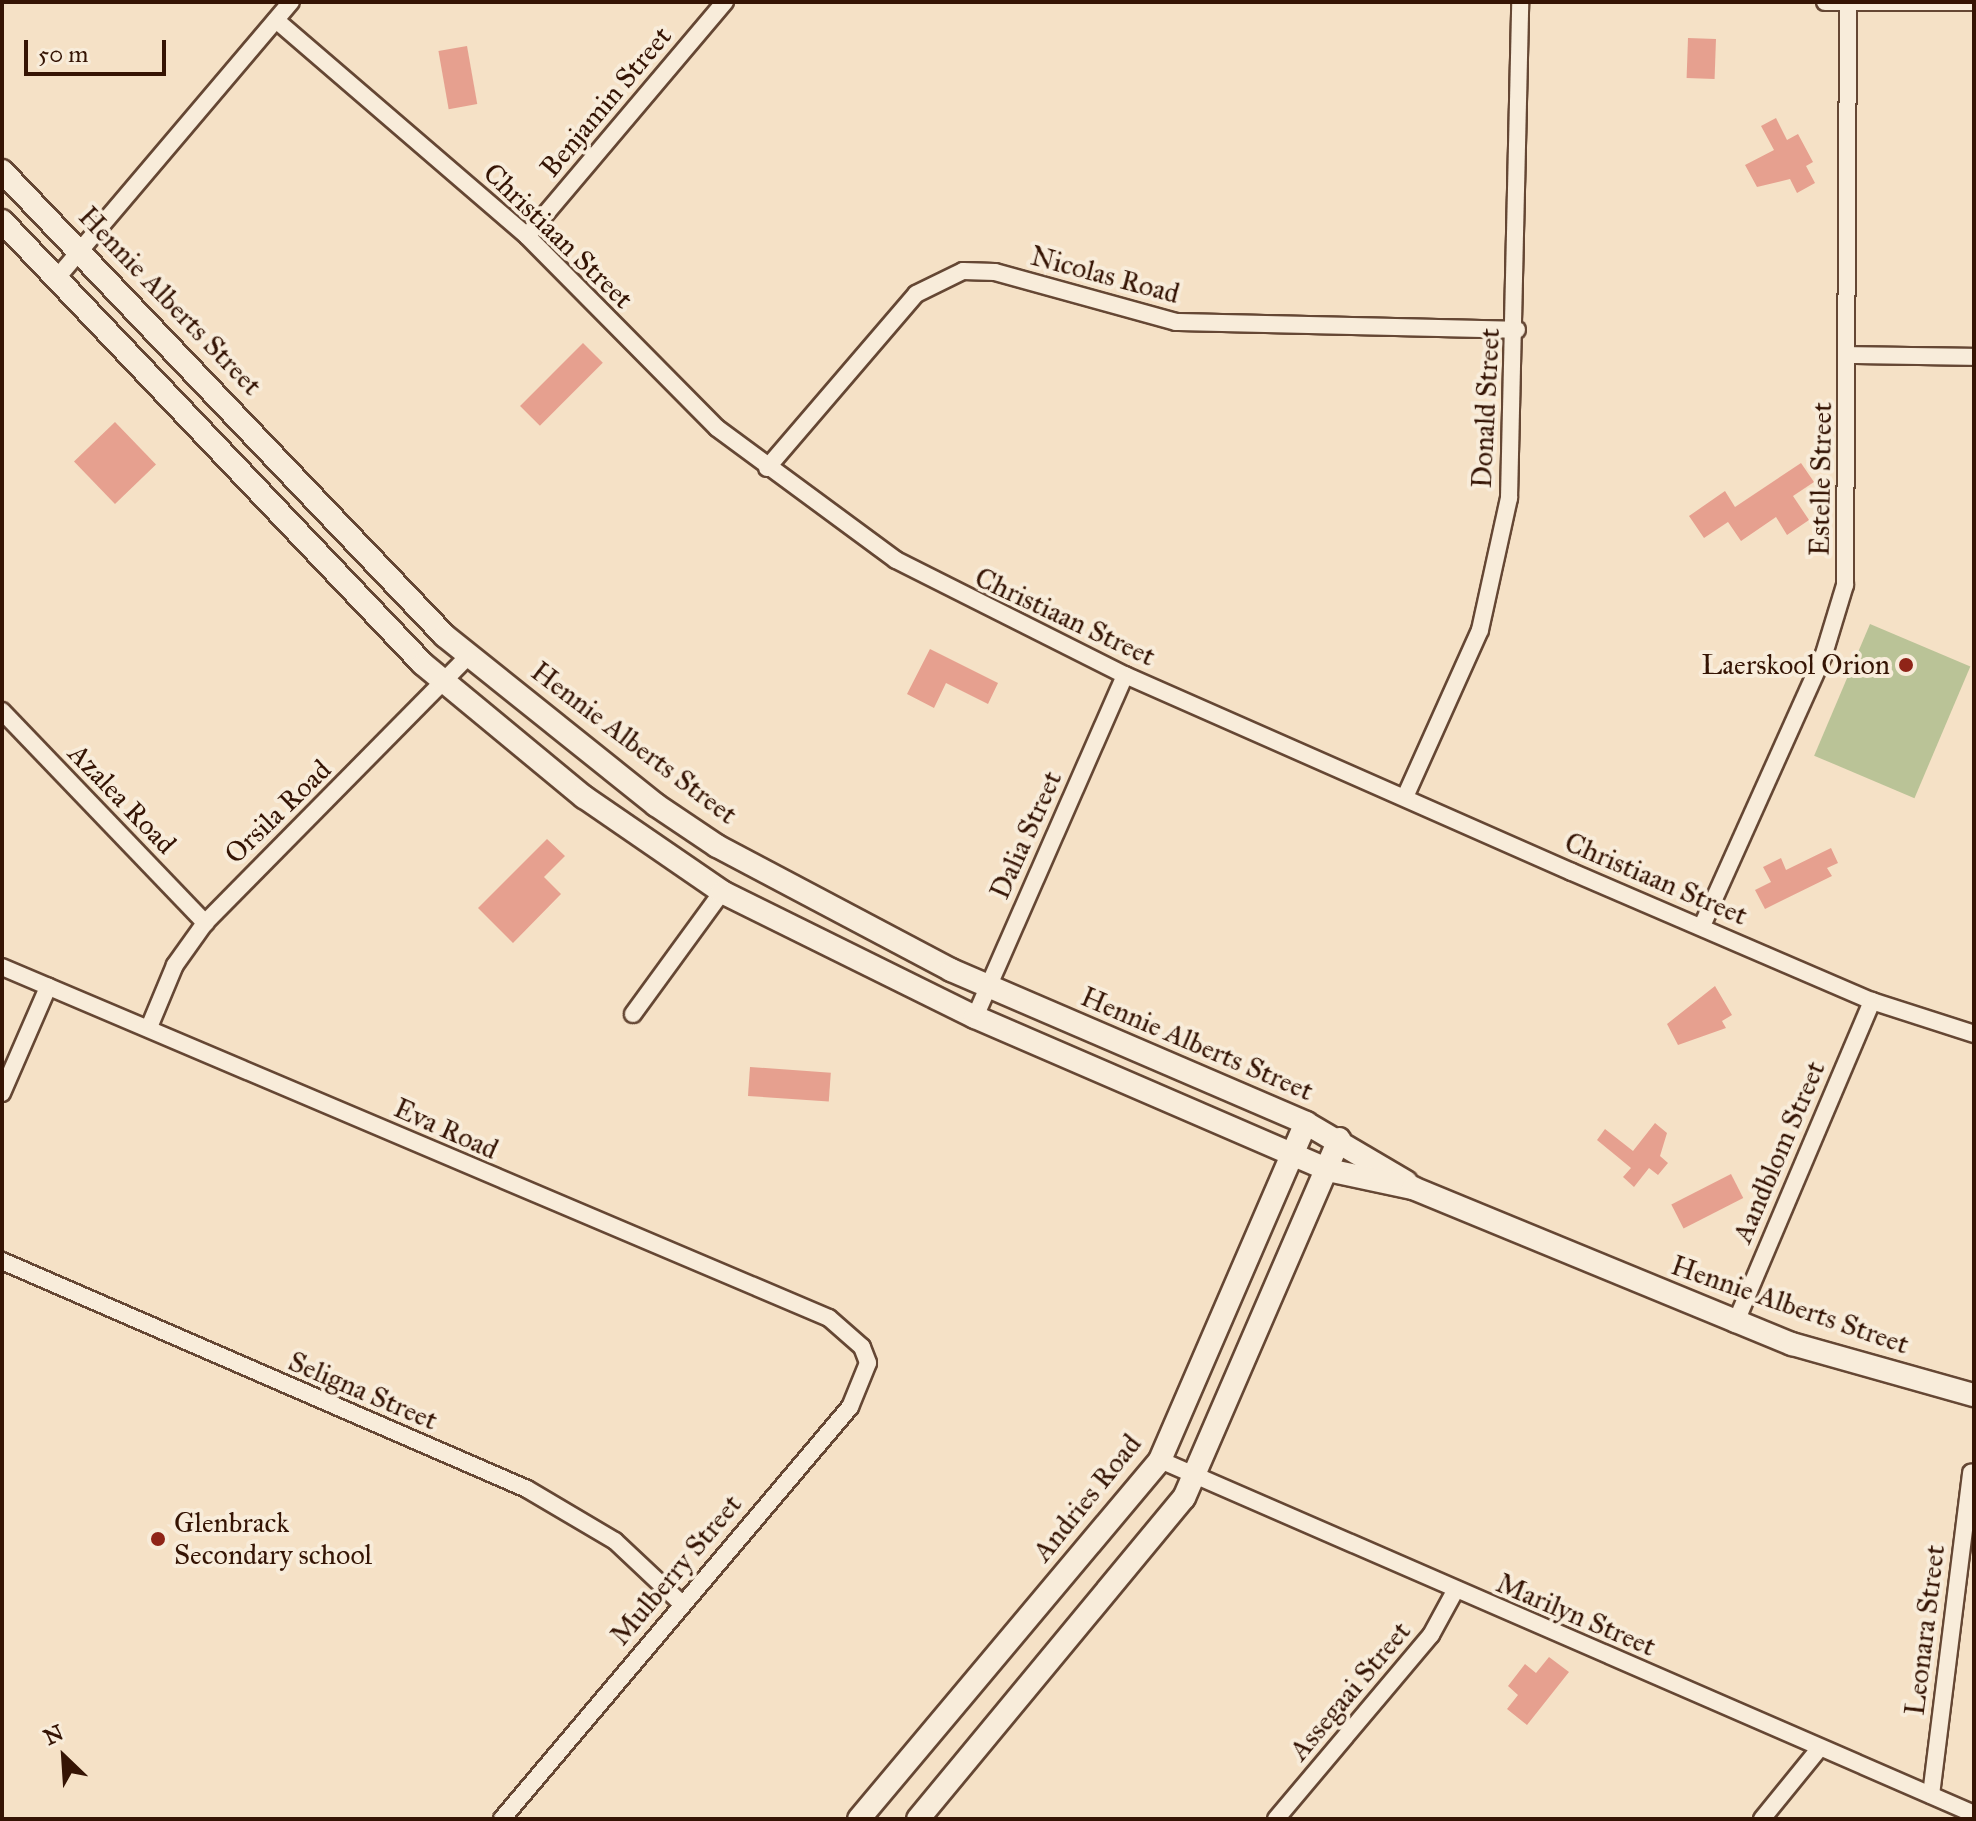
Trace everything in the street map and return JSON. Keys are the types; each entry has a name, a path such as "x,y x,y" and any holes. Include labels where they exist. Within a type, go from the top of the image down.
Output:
{"street":[{"path":"56,279 84,252 291,2"},
{"name":"Benjamin Street","path":"527,236 725,2"},
{"name":"Donald Street","path":"1405,797 1456,690 1494,581 1515,442 1520,2"},
{"path":"1825,2 1974,2"},
{"name":"Estelle Street","path":"1702,926 1841,610 1848,355 1848,3"},
{"name":"Christiaan Street","path":"276,20 527,236 678,391 767,468 938,585 1125,675 1872,1001 1974,1034"},
{"name":"Hennie Alberts Street","path":"2,171 84,252 469,655 698,833 988,986 1339,1139 1413,1188 1735,1324 1974,1395"},
{"name":"Hennie Alberts Street","path":"2,221 446,685 584,797 722,892 975,1017 1294,1156 1328,1170 1413,1188"},
{"name":"Nicolas Road","path":"767,468 916,294 963,271 995,272 1176,322 1517,330"},
{"path":"1848,355 1974,357"},
{"name":"Orsila Road","path":"150,1025 175,965 205,923 446,685 469,655"},
{"name":"Dalia Street","path":"975,1017 1125,675"},
{"name":"Azalea Road","path":"2,711 205,923"},
{"path":"633,1014 722,892"},
{"name":"Eva Road","path":"2,967 150,1025 526,1193 829,1318 862,1347"},
{"path":"2,1093 48,987"},
{"name":"Aandblom Street","path":"1735,1324 1872,1001"},
{"name":"Andries Road","path":"859,1819 1160,1460 1306,1123"},
{"path":"918,1819 1196,1478 1339,1139"},
{"name":"Seligna Street","path":"2,1261 527,1489 615,1541 681,1603"},
{"name":"Mulberry Street","path":"502,1819 681,1603 850,1407 868,1363 862,1347"},
{"name":"Marilyn Street","path":"1160,1460 1818,1750 1974,1814"},
{"name":"Leonara Street","path":"1931,1795 1971,1472"},
{"name":"Assegaai Street","path":"1276,1819 1439,1626 1455,1591"},
{"path":"1762,1819 1818,1750"}],"green space":[{"path":"1870,624 1970,667 1914,798 1814,756"}],"building":[{"path":"1688,38 1716,39 1715,79 1687,78"},
{"path":"467,46 477,104 449,109 438,51"},
{"path":"1776,118 1787,140 1798,134 1813,162 1806,166 1815,183 1797,193 1790,179 1757,187 1745,165 1774,150 1761,126"},
{"path":"583,343 603,363 540,426 520,406"},
{"path":"115,422 156,464 115,504 74,462"},
{"path":"1801,463 1814,482 1793,496 1809,520 1787,535 1776,517 1741,541 1728,522 1704,538 1689,516 1725,491 1735,507"},
{"path":"930,649 998,683 988,704 946,683 934,708 907,694"},
{"path":"547,839 565,856 544,877 561,894 513,943 478,908"},
{"path":"1831,848 1838,863 1827,868 1832,876 1765,909 1755,890 1771,882 1763,867 1781,858 1786,870"},
{"path":"1715,986 1732,1015 1722,1021 1726,1028 1678,1045 1667,1024"},
{"path":"750,1067 831,1073 829,1102 748,1096"},
{"path":"1655,1123 1667,1133 1660,1156 1668,1163 1658,1175 1649,1168 1634,1187 1623,1177 1631,1168 1597,1140 1605,1129 1633,1151"},
{"path":"1731,1174 1743,1198 1684,1228 1671,1204"},
{"path":"1549,1657 1569,1672 1527,1725 1507,1709 1518,1695 1508,1686 1525,1664 1536,1673"}],"place":[{"name":"Laerskool Orion","path":"1906,665"},
{"name":"Glenbrack Secondary school","path":"158,1539"}]}
